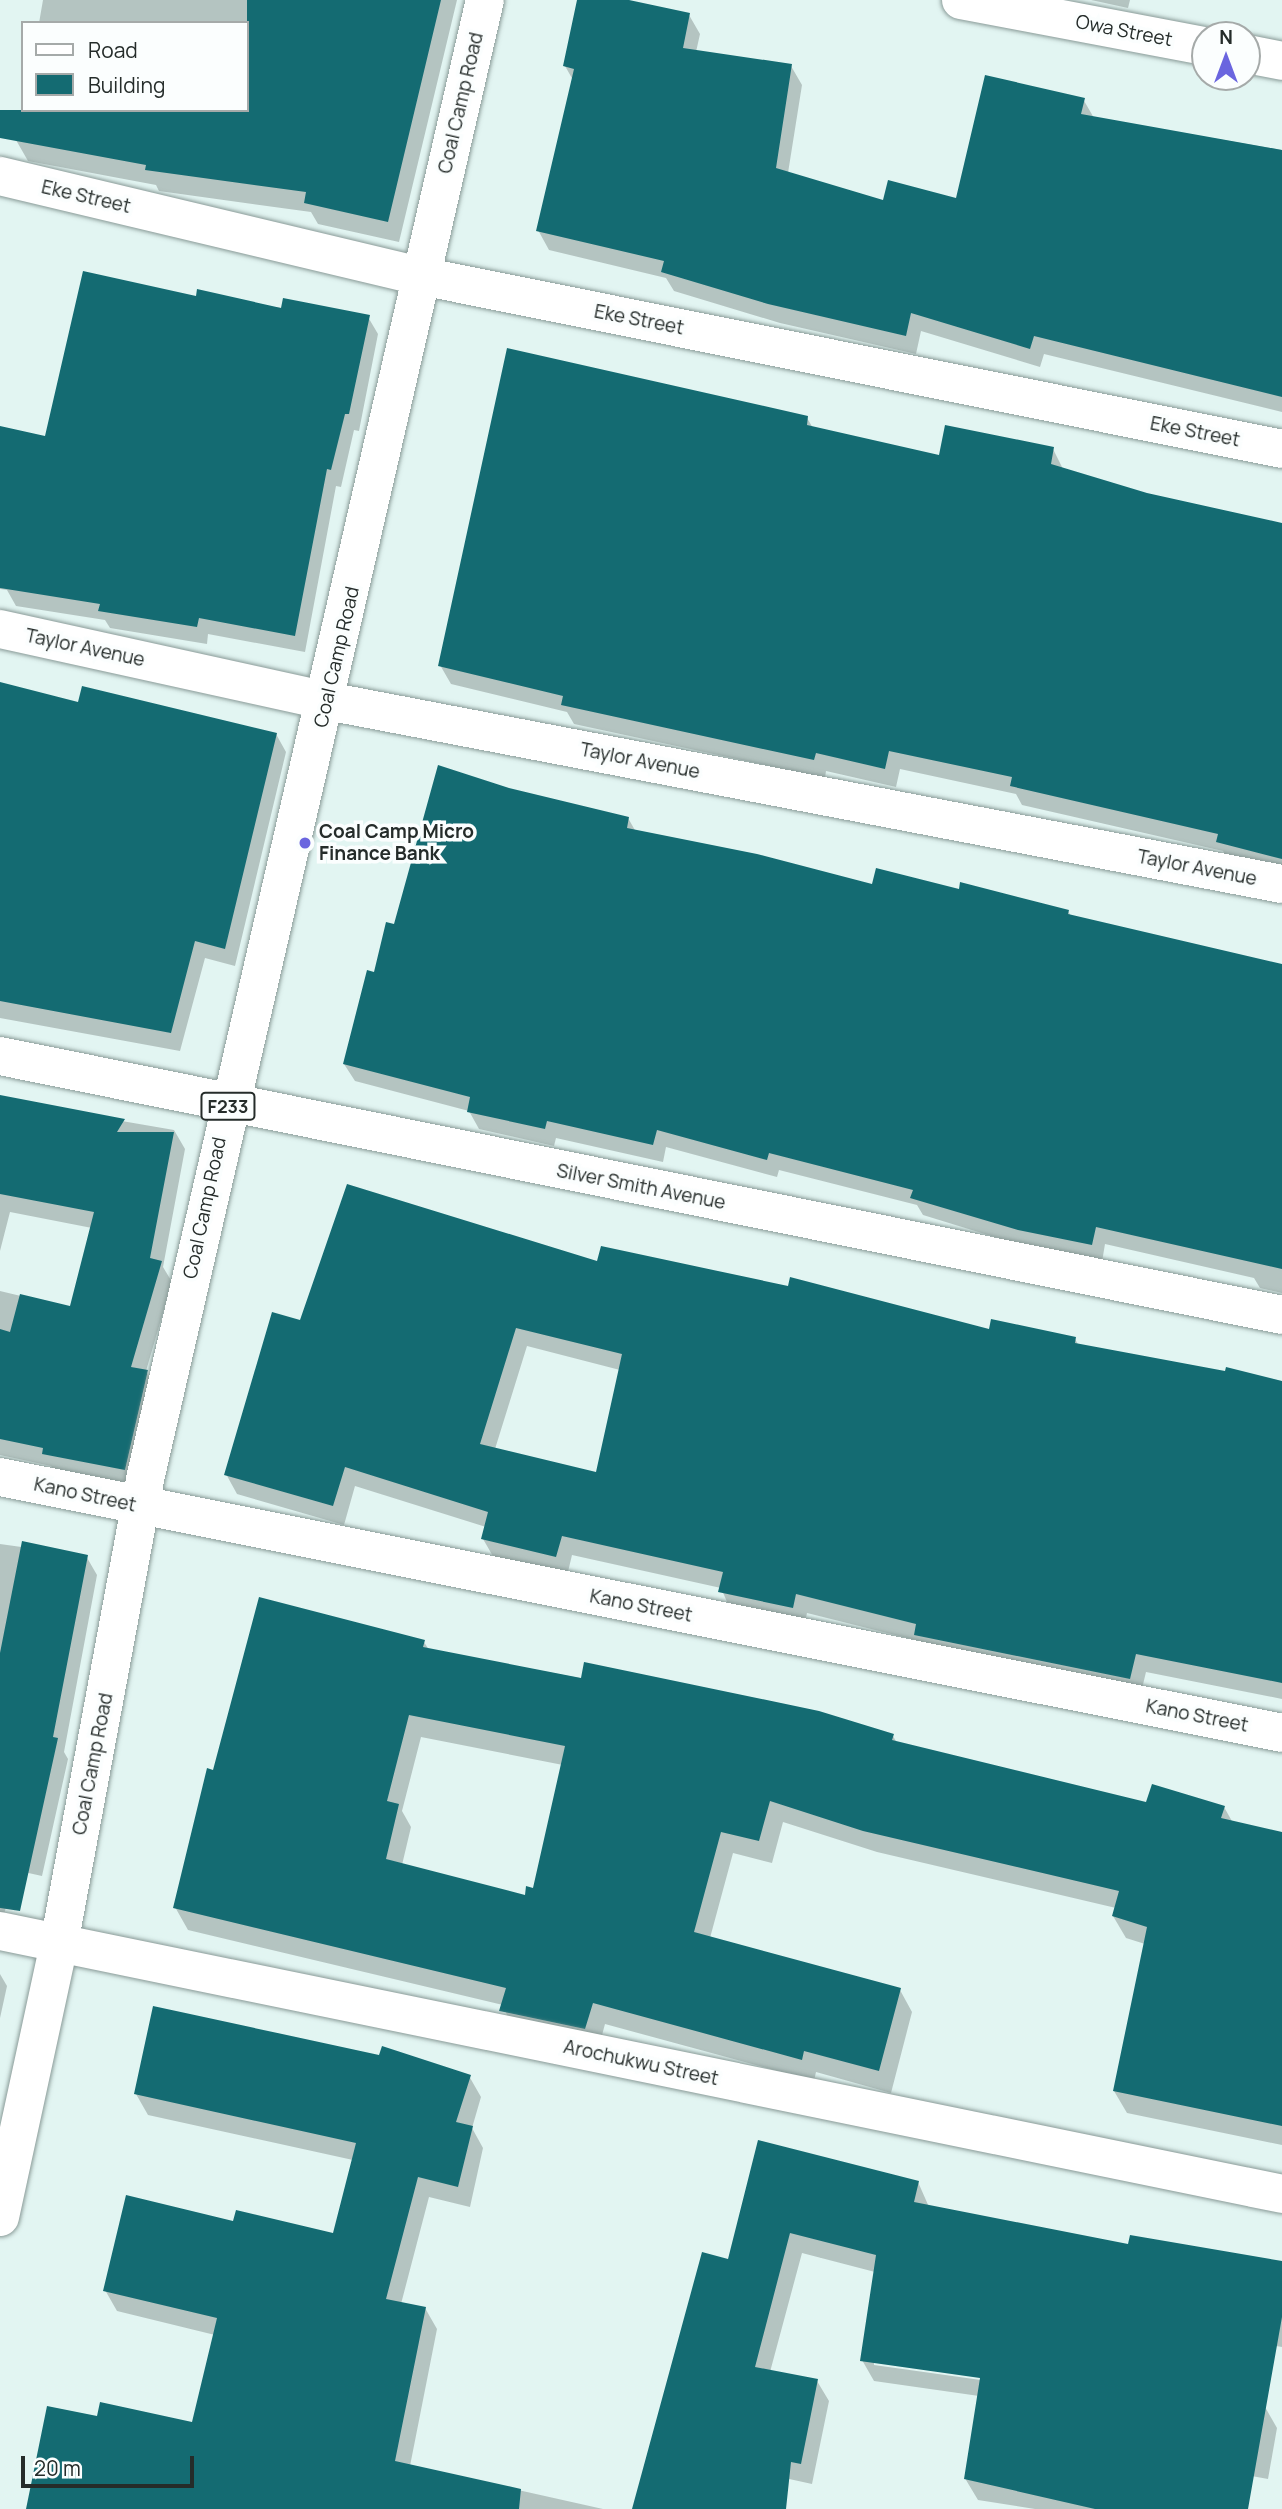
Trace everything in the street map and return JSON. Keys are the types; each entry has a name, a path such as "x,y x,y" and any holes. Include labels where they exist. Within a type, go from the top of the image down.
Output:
{"street":[{"name":"Coal Camp Road","path":"0,2217 59,1944 141,1507 228,1105 327,701 485,0"},
{"name":"Owa Street","path":"961,0 1191,43"},
{"path":"1261,57 1282,61"},
{"name":"Eke Street","path":"0,176 421,276 1282,449"},
{"name":"Taylor Avenue","path":"0,629 327,701 1282,884"},
{"name":"Silver Smith Avenue","path":"0,1056 228,1105 1282,1315"},
{"name":"Kano Street","path":"0,1477 1282,1733"},
{"name":"Arochukwu Street","path":"0,1931 1282,2194"}],"building":[{"path":"247,0 441,0 388,222 304,203 306,192 145,170 146,165 0,138 0,110 248,112"},
{"path":"577,0 629,0 690,13 683,48 792,64 776,168 883,200 888,180 956,198 985,75 1085,98 1081,114 1282,150 1282,397 1034,336 1030,349 911,313 906,336 768,304 661,272 664,261 536,231 574,69 563,66"},
{"path":"83,271 196,296 197,289 281,308 283,298 370,315 349,414 345,414 331,470 327,469 295,636 199,618 197,627 98,611 100,604 0,588 0,426 45,436"},
{"path":"507,348 808,416 807,425 939,455 945,425 1054,447 1051,464 1147,493 1282,523 1282,859 1216,842 1218,834 1010,786 1012,777 889,751 885,769 816,753 814,760 561,705 563,696 438,666"},
{"path":"0,682 78,702 82,686 277,733 225,949 195,941 171,1033 0,1001"},
{"path":"438,765 509,788 629,817 627,828 757,854 872,884 876,868 959,889 960,882 1069,910 1068,914 1282,964 1282,1269 1096,1227 1092,1245 1018,1230 910,1198 913,1190 769,1153 767,1160 657,1130 653,1145 547,1121 545,1129 467,1112 470,1097 343,1064 367,970 374,972 386,922 394,924"},
{"path":"0,1095 125,1119 117,1132 174,1132 150,1258 162,1261 131,1367 148,1370 125,1470 42,1454 43,1448 0,1439 0,1329 10,1332 20,1294 70,1306 94,1212 0,1194"},
{"path":"347,1184 597,1261 601,1246 788,1286 790,1277 989,1329 991,1319 1076,1337 1075,1343 1225,1371 1226,1367 1282,1381 1282,1683 1136,1654 1130,1679 914,1635 916,1624 796,1594 793,1608 718,1592 723,1572 562,1536 556,1557 481,1539 488,1512 345,1467 333,1506 224,1475 272,1312 300,1320","holes":["516,1328 622,1354 596,1472 480,1444"]},
{"path":"22,1541 88,1555 53,1737 58,1738 20,1911 0,1908 0,1653"},
{"path":"259,1597 425,1640 423,1647 581,1678 584,1662 819,1711 894,1734 892,1740 1146,1802 1152,1784 1225,1806 1221,1818 1282,1832 1282,2126 1113,2091 1147,1927 1112,1916 1119,1891 863,1831 770,1801 759,1841 721,1832 694,1932 901,1988 879,2071 804,2051 802,2060 593,2003 585,2029 499,2011 506,1988 173,1908 207,1768 213,1770","holes":["409,1715 565,1746 533,1888 526,1886 525,1895 386,1859 399,1804 387,1801"]},
{"path":"153,2006 379,2055 382,2046 471,2075 456,2122 473,2126 458,2187 418,2177 386,2299 426,2307 395,2461 521,2489 519,2509 26,2509 47,2406 97,2416 100,2402 192,2422 217,2318 103,2291 126,2195 233,2221 236,2210 333,2233 356,2143 134,2094"},
{"path":"758,2140 919,2181 914,2202 1128,2244 1130,2235 1282,2261 1282,2317 1248,2509 1095,2509 964,2479 980,2378 860,2361 876,2255 790,2233 755,2367 818,2379 801,2464 791,2462 786,2509 632,2509 702,2252 728,2259"}],"place":[{"name":"Coal Camp Micro Finance Bank","path":"305,843"}]}
